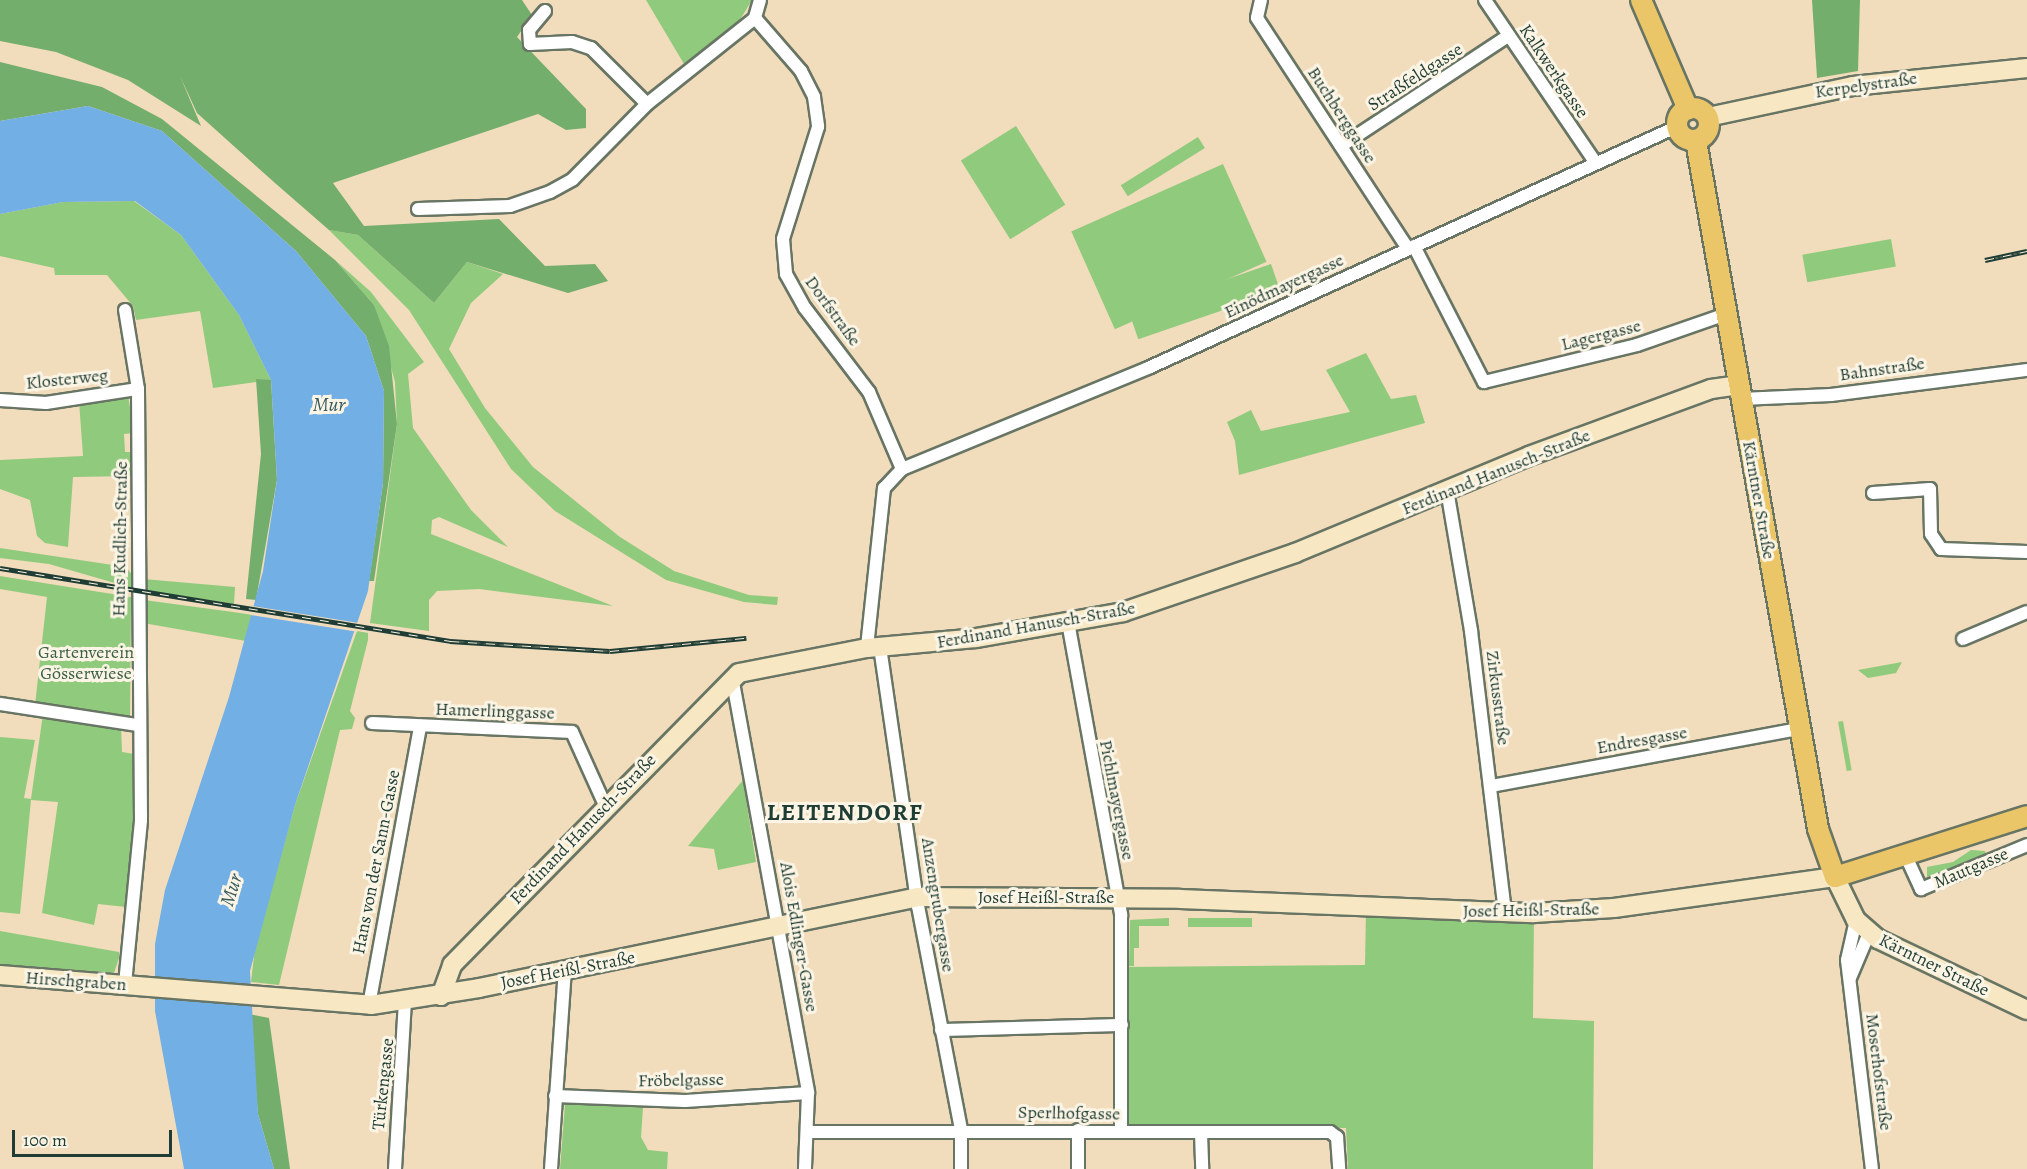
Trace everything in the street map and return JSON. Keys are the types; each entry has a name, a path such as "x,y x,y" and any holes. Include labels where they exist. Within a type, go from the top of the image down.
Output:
{"main road":[{"path":"1641,0 1688,109 1708,117 1706,135 1695,141 1683,138 1676,127 1688,109"},
{"name":"Kerpelystraße","path":"1708,117 1844,87 2027,68"},
{"name":"Kärntner Straße","path":"1695,141 1800,729 1827,858 1856,920 1869,933 2027,1010"},
{"name":"Ferdinand Hanusch-Straße","path":"441,996 452,964 732,677 873,648 976,638 1068,622 1173,597 1711,389 1740,392"},
{"name":"Mautgasse","path":"1835,877 1904,852 2027,816"},
{"name":"Josef Heißl-Straße","path":"265,995 369,1005 405,1002 917,897 1118,897 1505,911 1614,909 1835,877"},
{"name":"Hirschgraben","path":"0,975 265,995"}],"street":[{"path":"418,209 510,206 535,200 573,179 647,104 754,18 760,0"},
{"name":"Buchberggasse","path":"1261,0 1257,18 1411,247 1483,381"},
{"name":"Kalkwerkgasse","path":"1485,0 1595,162"},
{"path":"545,11 529,30 530,44 572,42 591,48 647,104"},
{"name":"Dorfstraße","path":"754,18 801,71 814,97 818,127 783,239 786,274 805,308 869,392 902,469"},
{"name":"Straßfeldgasse","path":"1341,146 1508,36"},
{"name":"Einödmayergasse","path":"902,469 1148,368 1676,127"},
{"name":"Hans Kudlich-Straße","path":"125,984 141,820 138,725 138,389 126,310"},
{"name":"Lagergasse","path":"1483,381 1586,358 1726,314"},
{"name":"Bahnstraße","path":"1740,392 1831,395 2027,370"},
{"name":"Klosterweg","path":"0,400 46,403 138,389"},
{"path":"873,648 884,488 902,469"},
{"path":"1873,493 1930,489 1931,534 1941,549 2027,552"},
{"name":"Zirkusstraße","path":"1447,490 1491,786 1505,911"},
{"path":"1963,639 2027,612"},
{"name":"Pichlmayergasse","path":"1068,622 1095,795 1118,897 1122,1026 1121,1131"},
{"name":"Anzengrubergasse","path":"873,648 961,1131 961,1169"},
{"name":"Alois Edlinger-Gasse","path":"732,677 808,1093 805,1169"},
{"path":"0,704 138,725"},
{"name":"Hamerlinggasse","path":"372,723 572,732 605,806"},
{"name":"Hans von der Sann-Gasse","path":"369,1005 420,726"},
{"name":"Endresgasse","path":"1491,786 1800,729"},
{"name":"Mautgasse","path":"1904,852 1921,890 2027,845"},
{"name":"Moserhofstraße","path":"1856,920 1847,950 1872,1169"},
{"path":"1849,979 1869,933"},
{"path":"551,1169 565,971"},
{"name":"Türkengasse","path":"395,1169 405,1002"},
{"path":"941,1030 1122,1026"},
{"name":"Fröbelgasse","path":"555,1096 685,1101 808,1093"},
{"path":"1078,1130 1078,1169"},
{"name":"Sperlhofgasse","path":"807,1132 1078,1130 1201,1133 1330,1132 1337,1137 1339,1169"},
{"path":"1201,1133 1202,1169"}],"green space":[{"path":"0,0 522,0 532,15 517,37 586,109 586,128 566,130 538,114 333,183 364,226 499,219 545,266 595,264 608,281 568,293 467,262 434,303 358,235 329,230 275,183 197,113 180,76 201,126 128,80 56,52 0,41"},
{"path":"646,0 752,0 733,31 684,64"},
{"path":"1812,0 1860,0 1858,71 1817,78"},
{"path":"0,62 102,87 162,119 335,260 374,305 389,346 397,424 374,581 369,581 383,483 384,391 366,336 296,251 162,131 88,106 0,121"},
{"path":"1016,126 1065,205 1010,239 961,160"},
{"path":"1198,137 1205,148 1128,196 1121,185"},
{"path":"1223,164 1267,262 1115,329 1071,232"},
{"path":"134,201 181,235 239,315 271,380 213,388 200,311 136,320 133,306 107,275 55,275 54,268 0,256 0,214 63,202"},
{"path":"329,230 358,235 434,303 467,262 503,274 471,303 449,349 485,408 533,467 620,537 674,571 749,595 778,597 777,605 744,602 666,580 555,511 511,469 409,310"},
{"path":"1891,239 1896,267 1807,282 1802,255"},
{"path":"335,260 371,292 424,362 408,374 413,428 471,510 508,547 439,517 432,520 431,534 613,606 479,589 437,591 429,600 429,631 370,623 397,424 395,382 374,305"},
{"path":"1271,264 1280,290 1138,339 1129,313"},
{"path":"1366,353 1391,399 1416,395 1425,423 1239,475 1235,441 1227,422 1251,410 1261,431 1350,412 1326,370"},
{"path":"256,379 271,380 277,480 256,600 246,599 261,454"},
{"path":"128,395 134,433 124,434 125,452 134,452 133,476 73,477 68,547 45,543 37,536 30,500 0,489 0,460 83,456 79,401"},
{"path":"0,548 126,567 133,576 132,588 49,564 0,558"},
{"name":"Gartenverein Gösserwiese","path":"0,576 131,597 130,719 35,705 47,597 0,589"},
{"path":"143,579 235,587 234,604 144,590"},
{"path":"144,600 253,615 246,641 143,623"},
{"path":"357,631 368,633 368,640 350,711 355,718 352,729 340,730 279,985 251,982 255,948 295,805"},
{"path":"1902,662 1896,673 1868,678 1858,670"},
{"path":"43,714 121,726 122,752 134,754 138,811 126,907 98,904 94,925 42,913 58,802 31,800 20,914 0,912 0,737 35,740 24,798 31,799"},
{"path":"1843,721 1852,770 1847,771 1838,722"},
{"path":"743,780 756,862 718,870 714,849 688,846"},
{"path":"1971,850 1985,851 1987,856 1927,877 1927,867 1953,862"},
{"path":"1366,909 1534,913 1533,1018 1594,1021 1593,1169 1348,1169 1346,1128 1126,1126 1125,967 1365,965"},
{"path":"1169,918 1169,926 1139,926 1139,948 1134,948 1134,966 1129,966 1130,920"},
{"path":"1188,918 1252,918 1252,927 1188,927"},
{"path":"0,931 119,952 119,958 114,973 0,964"},
{"path":"249,1014 269,1018 290,1169 274,1169 258,1114"},
{"path":"565,1104 643,1107 641,1137 648,1150 668,1152 667,1169 560,1169"}],"water":[{"name":"Mur","path":"88,106 162,131 296,251 366,336 384,391 383,483 368,591 295,805 250,971 258,1114 274,1169 184,1169 155,1011 155,944 165,890 229,697 263,571 277,480 271,380 239,315 181,235 135,201 63,202 0,214 0,121"}],"pier":[{"path":"252,606 359,623 357,632 251,615"}],"railway":[{"path":"1985,260 2027,251"},
{"path":"0,568 450,641 610,651 746,638"}],"district":[{"name":"LEITENDORF","path":"845,813"}]}
